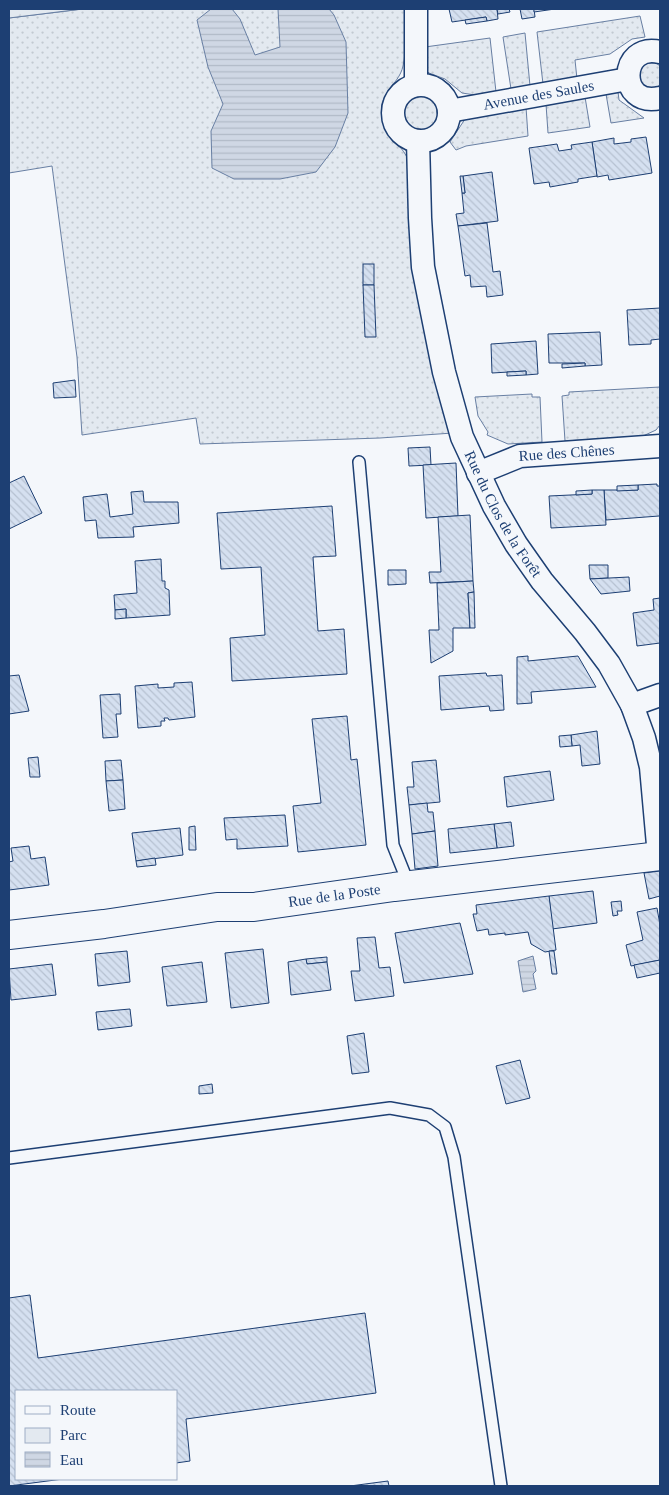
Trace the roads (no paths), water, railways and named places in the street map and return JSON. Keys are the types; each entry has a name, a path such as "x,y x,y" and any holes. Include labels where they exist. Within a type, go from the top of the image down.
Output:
{"street":[{"path":"416,9 416,85"},
{"path":"660,52 650,50 636,57 628,71 628,79 636,93 642,98 650,100 660,98"},
{"name":"Avenue des Saules","path":"449,111 628,79"},
{"path":"416,85 434,88 442,94 447,102 449,111 448,121 443,130 427,140 418,141 409,138 396,126 393,118 393,109 396,101 407,88 416,85"},
{"name":"Rue du Clos de la Forêt","path":"418,141 424,267 433,324 462,437 494,506 516,544 542,581 609,664 632,705 644,738 651,767 660,856"},
{"name":"Rue des Chênes","path":"478,473 520,456 660,446"},
{"path":"632,705 660,695"},
{"name":"Rue de la Poste","path":"9,935 104,924 217,907 254,907 409,885 660,856"}],"lane":[{"path":"359,462 393,845 409,885"},
{"path":"9,1158 390,1108 429,1115 445,1127 454,1157 501,1486"}],"water":[{"path":"211,9 232,9 240,19 255,55 280,47 278,9 329,9 334,15 346,42 348,113 335,147 316,172 280,179 234,179 212,168 211,131 223,104 208,67 197,20"},
{"path":"533,956 536,971 533,974 536,989 523,992 518,961"}]}
